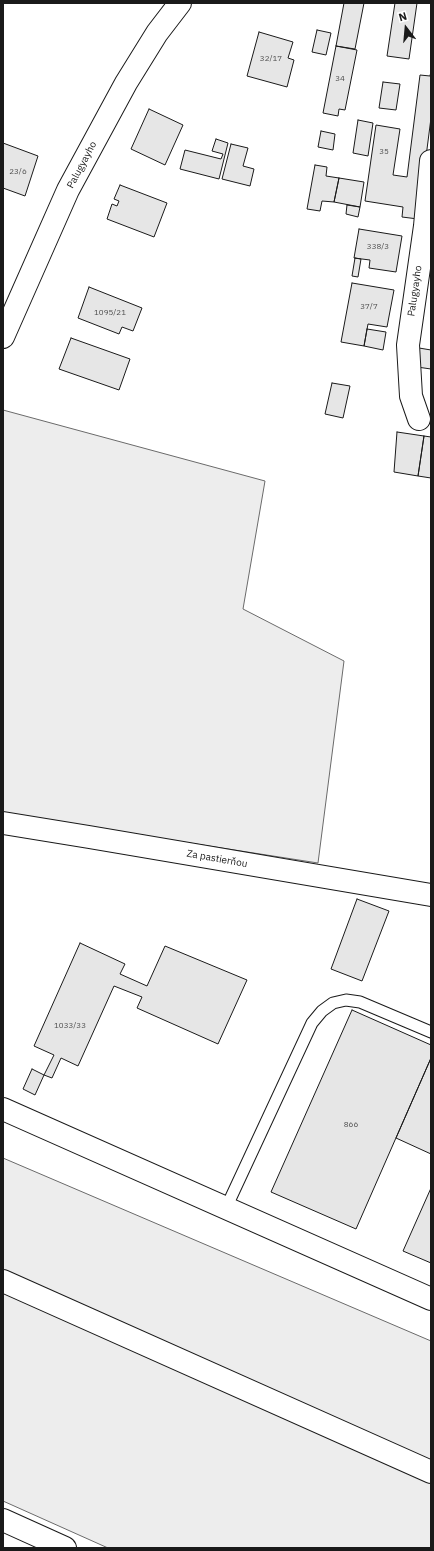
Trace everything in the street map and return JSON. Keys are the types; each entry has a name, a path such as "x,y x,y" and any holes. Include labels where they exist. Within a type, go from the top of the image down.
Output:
{"main road":[{"name":"Palugyayho","path":"3,337 68,190 126,83 156,33 180,3"},
{"name":"Palugyayho","path":"419,420 411,396 408,346 425,226 431,161"},
{"name":"Za pastierňou","path":"3,823 89,836 431,895"},
{"path":"3,1109 431,1299"},
{"path":"3,1281 431,1472"},
{"path":"3,1520 66,1548"}],"lane":[{"path":"226,1208 312,1023 322,1011 333,1003 346,1000 360,1002 431,1032"}],"shaded area":[{"path":"3,410 265,481 243,609 344,661 318,863 3,814"},
{"path":"3,1158 431,1341 431,1548 108,1548 3,1501"}],"building":[{"path":"344,3 364,3 355,49 336,46"},
{"path":"395,3 417,3 409,59 387,56"},
{"path":"317,30 331,33 326,55 312,52"},
{"path":"259,32 293,42 288,58 294,60 287,87 247,76"},
{"path":"336,46 357,50 345,110 339,109 338,116 323,113"},
{"path":"431,71 431,118 418,219 402,217 403,207 365,201 376,125 400,129 393,175 407,177 420,75 430,76"},
{"path":"383,82 400,84 396,110 379,108"},
{"path":"149,109 183,125 165,165 131,149"},
{"path":"358,120 373,123 368,156 353,153"},
{"path":"321,131 335,134 333,150 318,147"},
{"path":"216,139 228,143 219,179 180,169 185,150 221,159 223,154 212,151"},
{"path":"3,143 38,156 25,196 3,188"},
{"path":"231,144 248,148 243,166 254,169 250,186 222,179"},
{"path":"315,165 327,167 326,176 339,178 334,202 322,201 320,211 307,209"},
{"path":"339,178 364,182 360,207 334,202"},
{"path":"120,185 167,203 154,237 107,219 112,204 117,206 119,201 114,199"},
{"path":"347,205 360,207 358,217 346,214"},
{"path":"359,229 402,236 396,272 369,268 370,260 354,258"},
{"path":"355,258 361,259 358,277 352,276"},
{"path":"352,283 394,290 387,327 368,324 364,346 341,342"},
{"path":"89,287 142,308 133,331 122,327 119,334 78,318"},
{"path":"367,329 386,332 383,350 364,346"},
{"path":"71,338 130,359 119,390 59,369"},
{"path":"419,348 431,350 431,369 417,367"},
{"path":"332,383 350,386 343,418 325,414"},
{"path":"397,432 424,436 418,476 394,472"},
{"path":"424,436 431,437 431,478 418,476"},
{"path":"357,899 389,911 362,981 331,969"},
{"path":"80,943 125,964 120,974 147,986 165,946 247,980 218,1044 137,1008 142,997 114,986 78,1066 61,1058 52,1078 44,1075 54,1055 34,1046"},
{"path":"352,1010 431,1045 431,1058 356,1229 271,1192"},
{"path":"431,1058 431,1154 396,1138"},
{"path":"32,1069 44,1075 35,1095 23,1089"},
{"path":"431,1188 431,1263 403,1251"}]}
